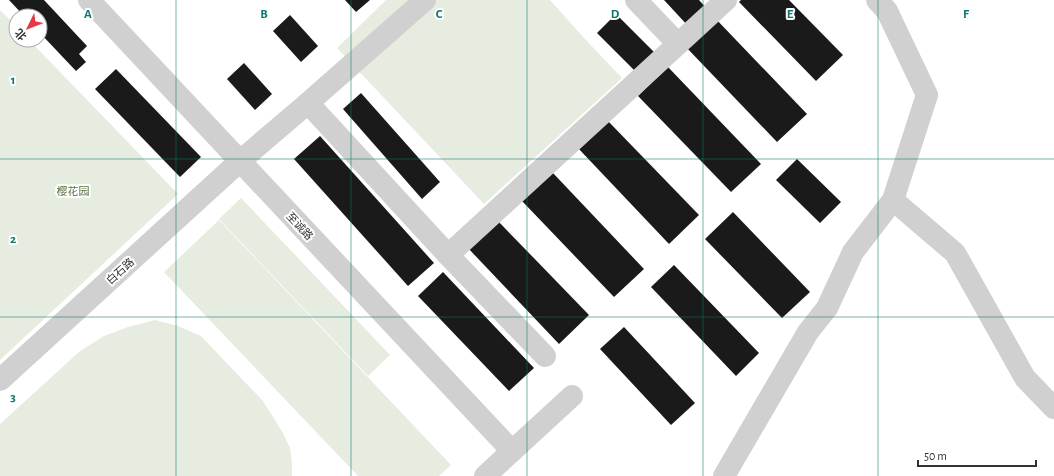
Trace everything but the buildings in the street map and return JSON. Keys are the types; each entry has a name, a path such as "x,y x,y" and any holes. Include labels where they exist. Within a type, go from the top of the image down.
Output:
{"street":[{"name":"至诚路","path":"89,0 512,451"},
{"name":"白石路","path":"0,380 240,161 426,0"},
{"path":"636,0 678,44"},
{"path":"448,255 726,0"},
{"path":"724,476 808,332 827,308 853,252 893,200 927,95 887,11 877,0"},
{"path":"308,103 448,255 545,356"},
{"path":"893,200 955,253 1025,378 1054,408"},
{"path":"485,476 572,396"}],"green space":[{"path":"386,0 550,0 622,78 484,204 337,48"},
{"name":"樱花园","path":"0,10 8,18 8,48 37,48 178,194 0,360"},
{"path":"241,198 390,355 368,376 219,219"},
{"path":"219,220 451,465 439,476 358,476 164,272"},
{"path":"155,320 178,326 201,336 263,401 283,433 290,448 292,476 0,476 0,424 80,351 104,336 128,327"}]}
